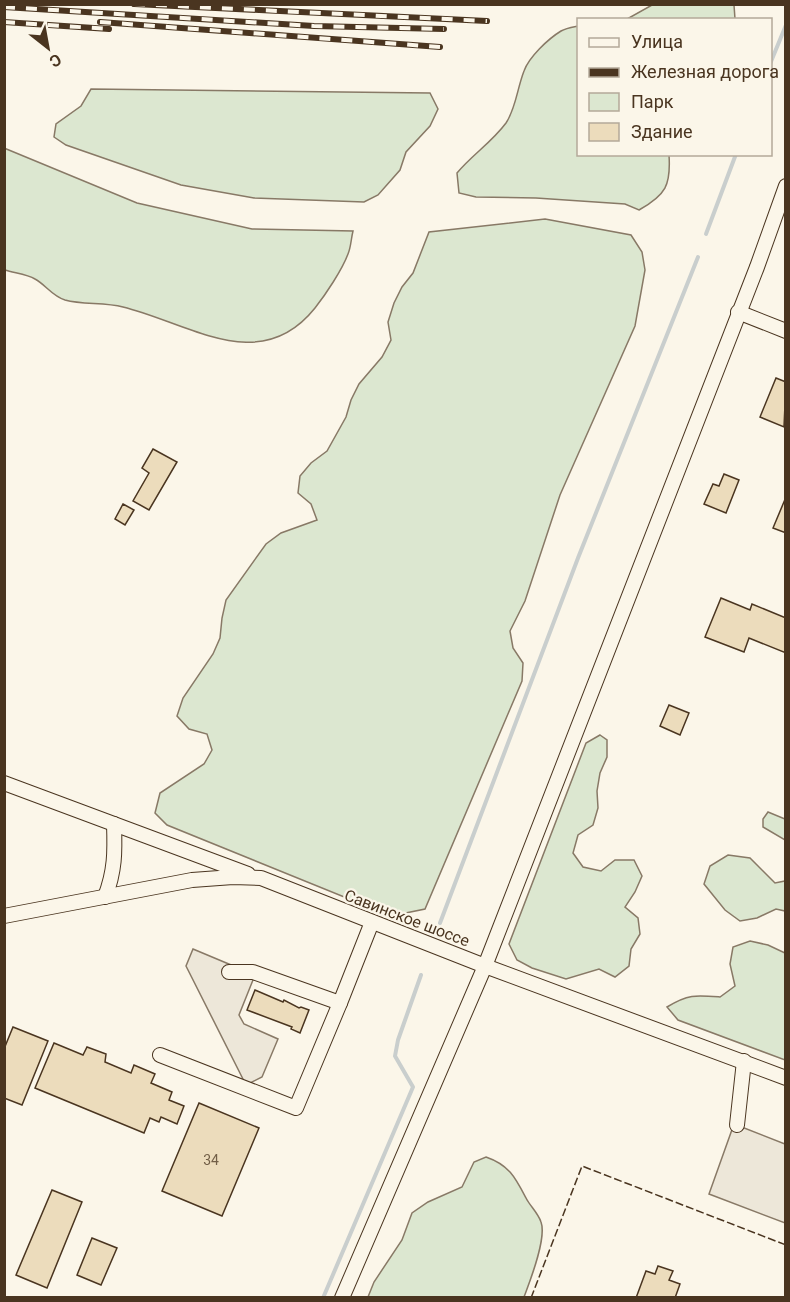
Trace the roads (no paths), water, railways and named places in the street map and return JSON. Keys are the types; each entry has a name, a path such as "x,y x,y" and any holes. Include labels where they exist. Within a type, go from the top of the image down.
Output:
{"street":[{"path":"342,1298 485,966 757,267 786,186"},
{"path":"738,312 786,331"},
{"path":"4,783 261,878"},
{"path":"105,897 116,857 114,824"},
{"name":"Савинское шоссе","path":"4,916 192,880 233,877 261,878 485,966 786,1078"},
{"path":"160,1055 296,1108 372,922"},
{"path":"229,972 253,972 340,1003"},
{"path":"737,1125 744,1061"}],"waterway":[{"path":"772,59 786,25"},
{"path":"706,234 735,156"},
{"path":"440,923 578,558 698,257"},
{"path":"323,1298 413,1087 395,1056 398,1040 421,975"}],"railway":[{"path":"134,4 487,21"},
{"path":"4,7 314,26 444,29"},
{"path":"4,22 109,29"},
{"path":"100,22 440,47"}]}
